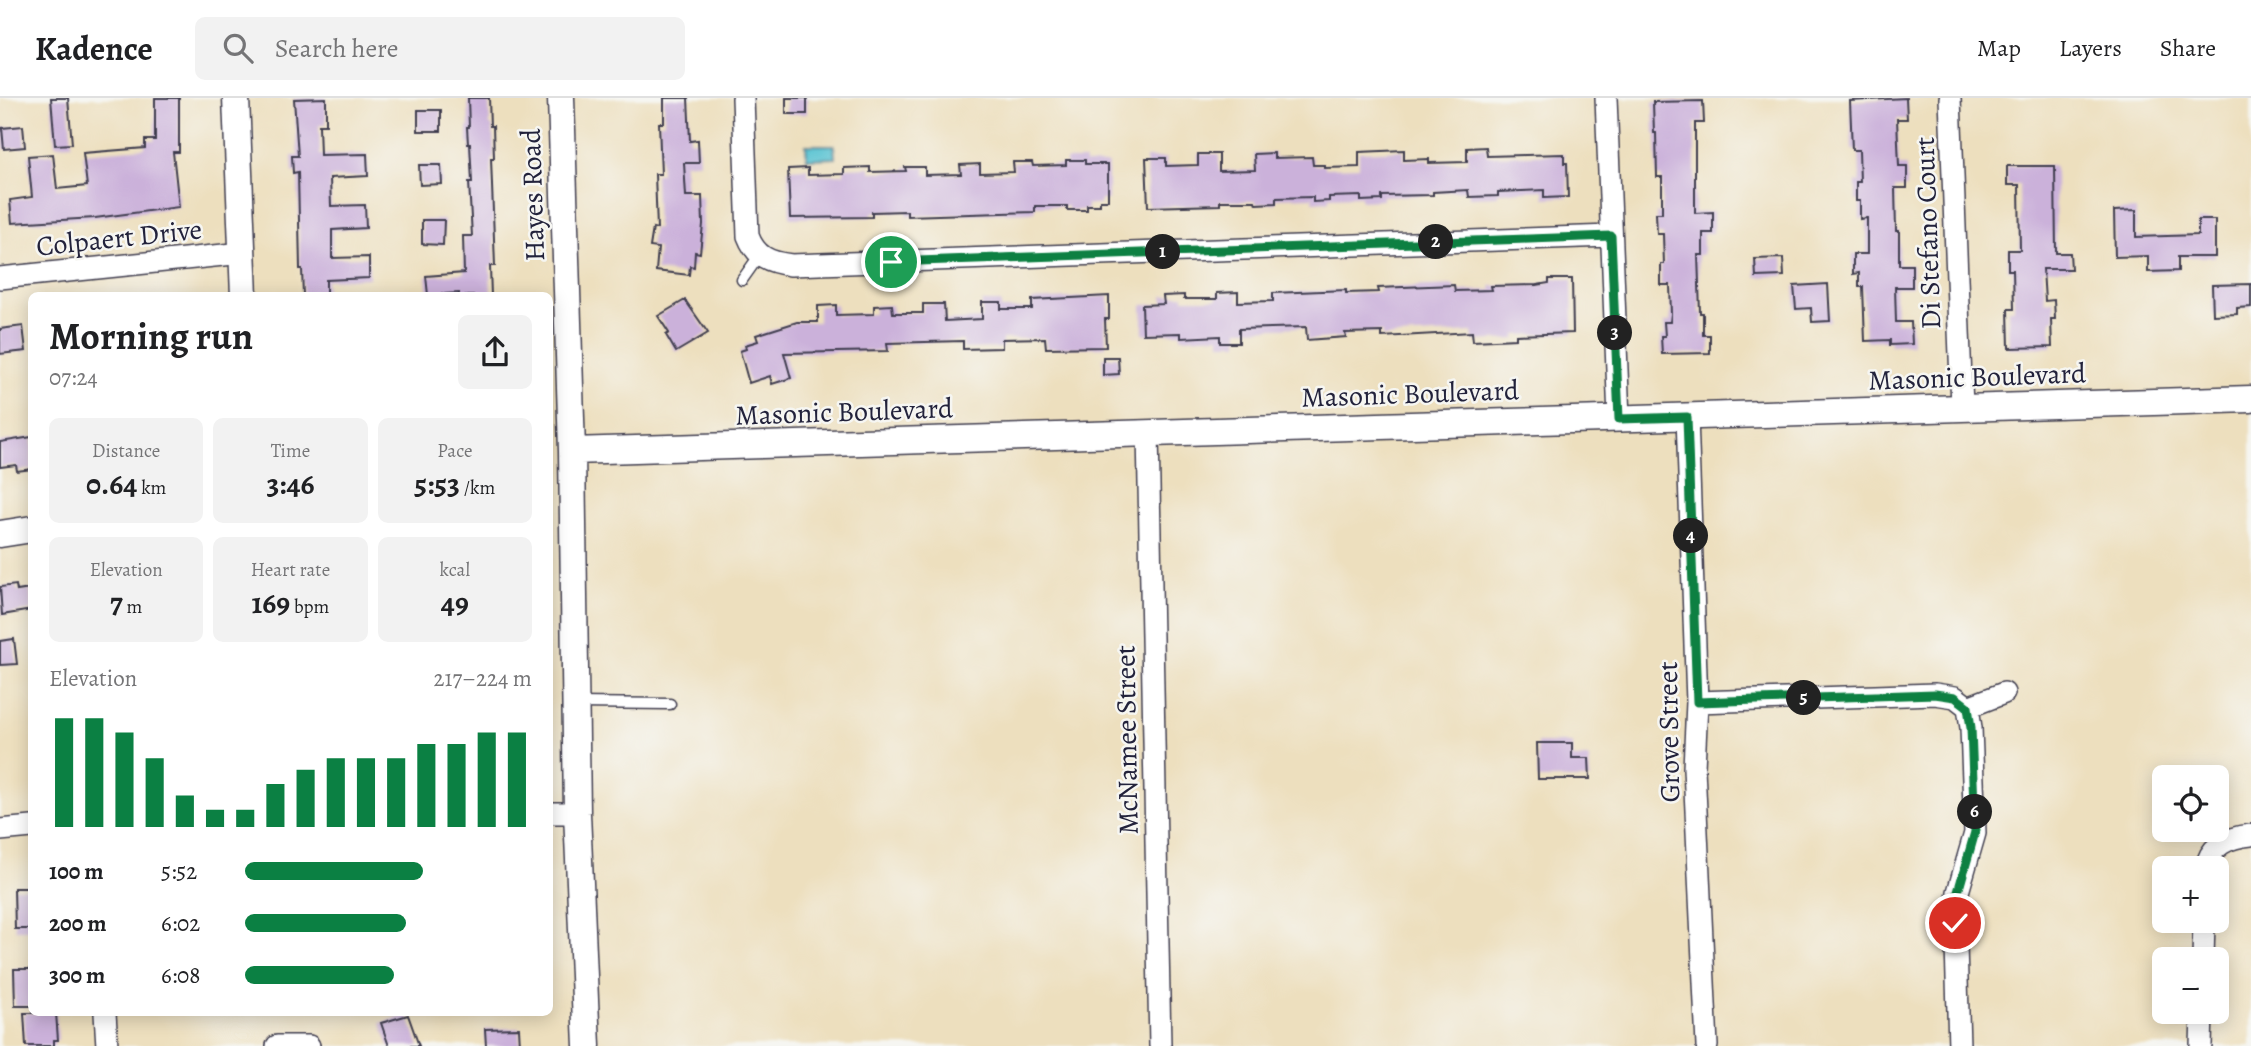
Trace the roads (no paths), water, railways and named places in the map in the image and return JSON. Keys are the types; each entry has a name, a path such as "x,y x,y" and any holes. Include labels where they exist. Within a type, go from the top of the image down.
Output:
{"street":[{"path":"236,98 244,292"},
{"name":"Hayes Road","path":"561,98 572,451 577,813 587,1046"},
{"path":"743,98 748,236 759,256 774,263 791,265 1611,236"},
{"path":"1605,98 1619,419"},
{"name":"Di Stefano Court","path":"1950,98 1962,407"},
{"name":"Colpaert Drive","path":"0,278 243,253"},
{"name":"Masonic Boulevard","path":"572,451 2251,399"},
{"name":"Grove Street","path":"1687,417 1697,702 1695,768 1707,1046"},
{"name":"McNamee Street","path":"1148,433 1160,1046"},
{"path":"0,534 28,530"},
{"path":"1968,707 2004,693"},
{"path":"1697,702 1935,694 1955,697 1968,707 1975,832 1955,911 1959,1046"},
{"path":"553,813 577,813"},
{"path":"0,830 28,827"},
{"path":"2210,856 2218,845 2239,836 2251,835"},
{"path":"106,1016 107,1046"},
{"path":"2202,1024 2202,1046"},
{"path":"277,1046 309,1046"}],"lane":[{"path":"742,280 759,256"},
{"path":"575,703 670,704"}],"water":[{"path":"806,145 834,145 835,158 807,159"}]}
